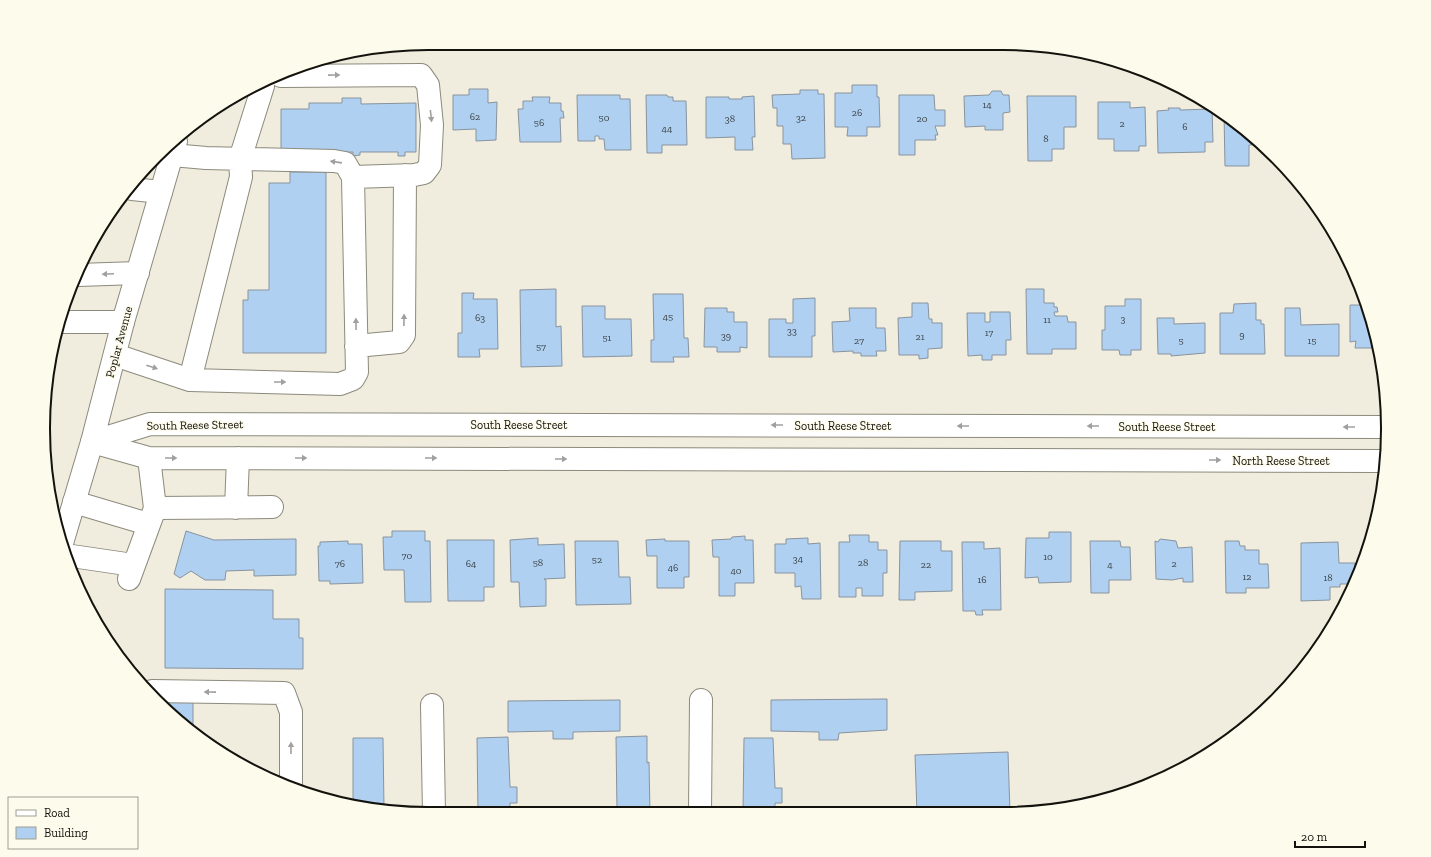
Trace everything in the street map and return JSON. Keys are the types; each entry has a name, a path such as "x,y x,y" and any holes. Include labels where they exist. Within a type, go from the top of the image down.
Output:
{"street":[{"path":"292,76 421,74 428,85 431,118 430,165 424,173 354,177"},
{"path":"190,380 241,177 240,159 262,88"},
{"path":"115,355 190,380 340,384 353,379 357,372 354,177 345,163 334,161 240,159 175,148"},
{"name":"Poplar Avenue","path":"65,532 92,442 123,322 174,149"},
{"path":"356,346 400,342 404,335 405,175"},
{"path":"135,189 161,192"},
{"path":"83,275 138,273"},
{"path":"66,322 123,322"},
{"name":"South Reese Street","path":"92,442 150,424 1381,427"},
{"path":"92,442 149,458 1176,460 1176,427"},
{"path":"73,557 131,572 151,516 149,458"},
{"path":"236,508 238,458"},
{"name":"North Reese Street","path":"1176,460 1379,461"},
{"path":"74,502 151,516 236,508 272,507"},
{"path":"156,691 284,693 291,712 291,781"},
{"path":"700,807 701,700"},
{"path":"432,705 434,807"}],"building":[{"path":"852,85 877,85 880,127 867,127 867,136 847,136 848,127 835,127 835,93 852,93"},
{"path":"469,89 488,89 488,103 497,102 496,140 476,141 476,129 453,130 453,95 469,95"},
{"path":"800,90 818,90 818,94 824,94 825,158 792,159 791,144 783,144 783,126 777,126 777,108 773,108 772,95 800,94"},
{"path":"992,91 1001,91 1003,95 1009,95 1010,112 1003,113 1003,130 985,130 985,126 965,127 964,96 989,95"},
{"path":"577,95 620,95 620,99 630,99 631,150 605,150 604,139 599,139 599,136 595,136 595,141 578,141"},
{"path":"646,95 667,95 668,97 673,97 673,101 686,101 687,145 662,145 662,153 647,153"},
{"path":"899,95 934,95 935,110 945,110 945,126 935,126 938,135 935,135 936,140 915,140 915,155 899,155"},
{"path":"754,96 755,137 752,137 753,150 735,150 735,137 706,138 706,97 729,97 729,99 742,99 742,97"},
{"path":"1027,96 1076,96 1076,127 1064,127 1064,149 1052,149 1052,161 1028,161"},
{"path":"532,97 550,97 549,103 561,103 561,111 563,111 564,118 560,118 561,142 520,142 518,109 523,109 523,101 533,101"},
{"path":"342,98 361,98 361,104 416,103 416,152 405,152 405,156 398,156 398,152 360,152 360,155 353,156 353,152 281,155 281,109 309,109 309,103 342,103"},
{"path":"1098,102 1130,102 1130,108 1145,107 1146,146 1139,146 1139,151 1114,151 1114,139 1098,139"},
{"path":"1168,108 1180,108 1180,110 1205,109 1212,113 1213,142 1205,142 1205,152 1158,153 1157,111 1169,110"},
{"path":"1224,122 1253,145 1249,145 1249,166 1225,166"},
{"path":"290,172 326,172 326,353 243,353 243,300 248,300 248,290 269,290 269,183 290,183"},
{"path":"556,289 556,327 561,326 562,366 521,367 520,290"},
{"path":"1026,289 1044,289 1044,303 1054,303 1054,307 1057,307 1058,312 1054,312 1055,316 1067,316 1068,322 1076,322 1076,349 1052,349 1052,354 1027,354"},
{"path":"462,293 474,293 473,299 497,299 498,349 479,349 480,357 458,357 458,333 462,333"},
{"path":"653,294 683,294 684,338 688,338 689,357 673,357 674,362 651,362 651,340 654,340"},
{"path":"815,298 815,336 812,336 812,357 769,357 769,319 786,319 786,323 793,323 793,299"},
{"path":"1125,299 1141,299 1141,350 1131,350 1131,355 1120,355 1119,350 1102,350 1102,330 1105,330 1105,306 1125,306"},
{"path":"912,303 928,303 929,319 932,319 932,323 942,323 942,348 928,349 928,358 919,359 919,355 899,355 898,318 912,317"},
{"path":"1256,303 1256,320 1261,320 1261,324 1264,324 1265,354 1220,354 1220,313 1233,313 1234,304"},
{"path":"1350,305 1360,305 1372,348 1355,348 1356,341 1350,342"},
{"path":"582,306 605,306 605,319 631,319 632,356 583,357"},
{"path":"705,308 727,308 727,312 734,312 734,322 747,322 747,348 740,347 740,352 717,352 717,347 704,347"},
{"path":"849,308 876,308 876,328 885,328 886,351 876,351 877,356 861,356 861,353 853,353 853,351 833,352 832,322 850,321"},
{"path":"1285,308 1300,308 1301,325 1339,324 1339,356 1285,356"},
{"path":"990,312 1010,312 1011,340 1006,340 1006,355 992,355 992,360 982,360 982,355 968,356 967,313 985,313 985,322 990,322"},
{"path":"1157,318 1174,318 1174,324 1205,323 1205,353 1171,356 1171,354 1158,354"},
{"path":"186,531 214,540 296,539 296,575 254,576 254,570 226,571 225,580 205,580 191,571 180,578 174,574"},
{"path":"392,531 425,531 425,541 430,541 431,602 405,602 404,570 384,570 383,537 392,537"},
{"path":"1049,532 1071,532 1071,582 1039,583 1038,577 1025,578 1026,538 1049,538"},
{"path":"849,535 869,535 869,542 878,542 878,550 887,550 887,573 883,573 883,596 862,596 862,588 856,588 856,597 839,597 839,542 850,542"},
{"path":"745,536 745,540 753,540 754,583 735,583 735,596 719,596 719,557 713,557 712,540 731,539 732,537"},
{"path":"538,538 538,545 564,544 565,578 544,579 546,580 546,606 520,607 519,582 511,582 510,540"},
{"path":"808,538 808,544 820,543 821,599 802,599 801,586 795,587 795,573 775,573 775,544 786,544 786,539"},
{"path":"665,539 665,541 689,541 689,577 684,577 684,588 657,588 657,556 647,556 646,540"},
{"path":"1160,539 1176,541 1178,548 1192,547 1193,582 1183,582 1183,578 1172,580 1156,579 1155,541 1158,542"},
{"path":"447,540 494,540 494,587 484,587 484,601 448,601"},
{"path":"348,541 348,544 362,544 363,583 330,584 330,581 319,581 318,546 320,546 320,542"},
{"path":"575,541 618,541 619,577 630,577 631,604 576,605"},
{"path":"900,541 941,541 941,551 952,551 952,591 915,592 915,600 899,600"},
{"path":"1090,541 1120,541 1121,547 1130,547 1131,580 1109,580 1109,593 1091,593"},
{"path":"1225,541 1239,541 1240,546 1245,546 1245,550 1259,550 1259,564 1268,564 1269,588 1246,588 1246,593 1226,593"},
{"path":"962,542 984,542 984,549 1000,548 1001,610 982,610 983,615 976,615 975,611 963,611"},
{"path":"1338,542 1339,563 1355,563 1347,584 1340,584 1340,587 1330,587 1330,600 1301,601 1301,543"},
{"path":"165,589 273,590 273,619 299,619 299,638 303,638 303,669 165,668"},
{"path":"160,695 193,696 193,725"},
{"path":"887,699 887,730 839,733 838,740 819,740 819,732 771,731 771,700"},
{"path":"620,700 620,731 573,732 573,739 553,739 553,731 508,732 508,701"},
{"path":"647,736 650,807 617,807 616,737"},
{"path":"508,737 510,787 517,787 517,803 510,803 510,807 478,807 477,738"},
{"path":"353,738 383,738 384,804 353,800"},
{"path":"744,738 773,738 775,788 782,788 782,803 775,803 775,807 743,807"},
{"path":"1008,752 1010,807 917,807 915,755"}]}
